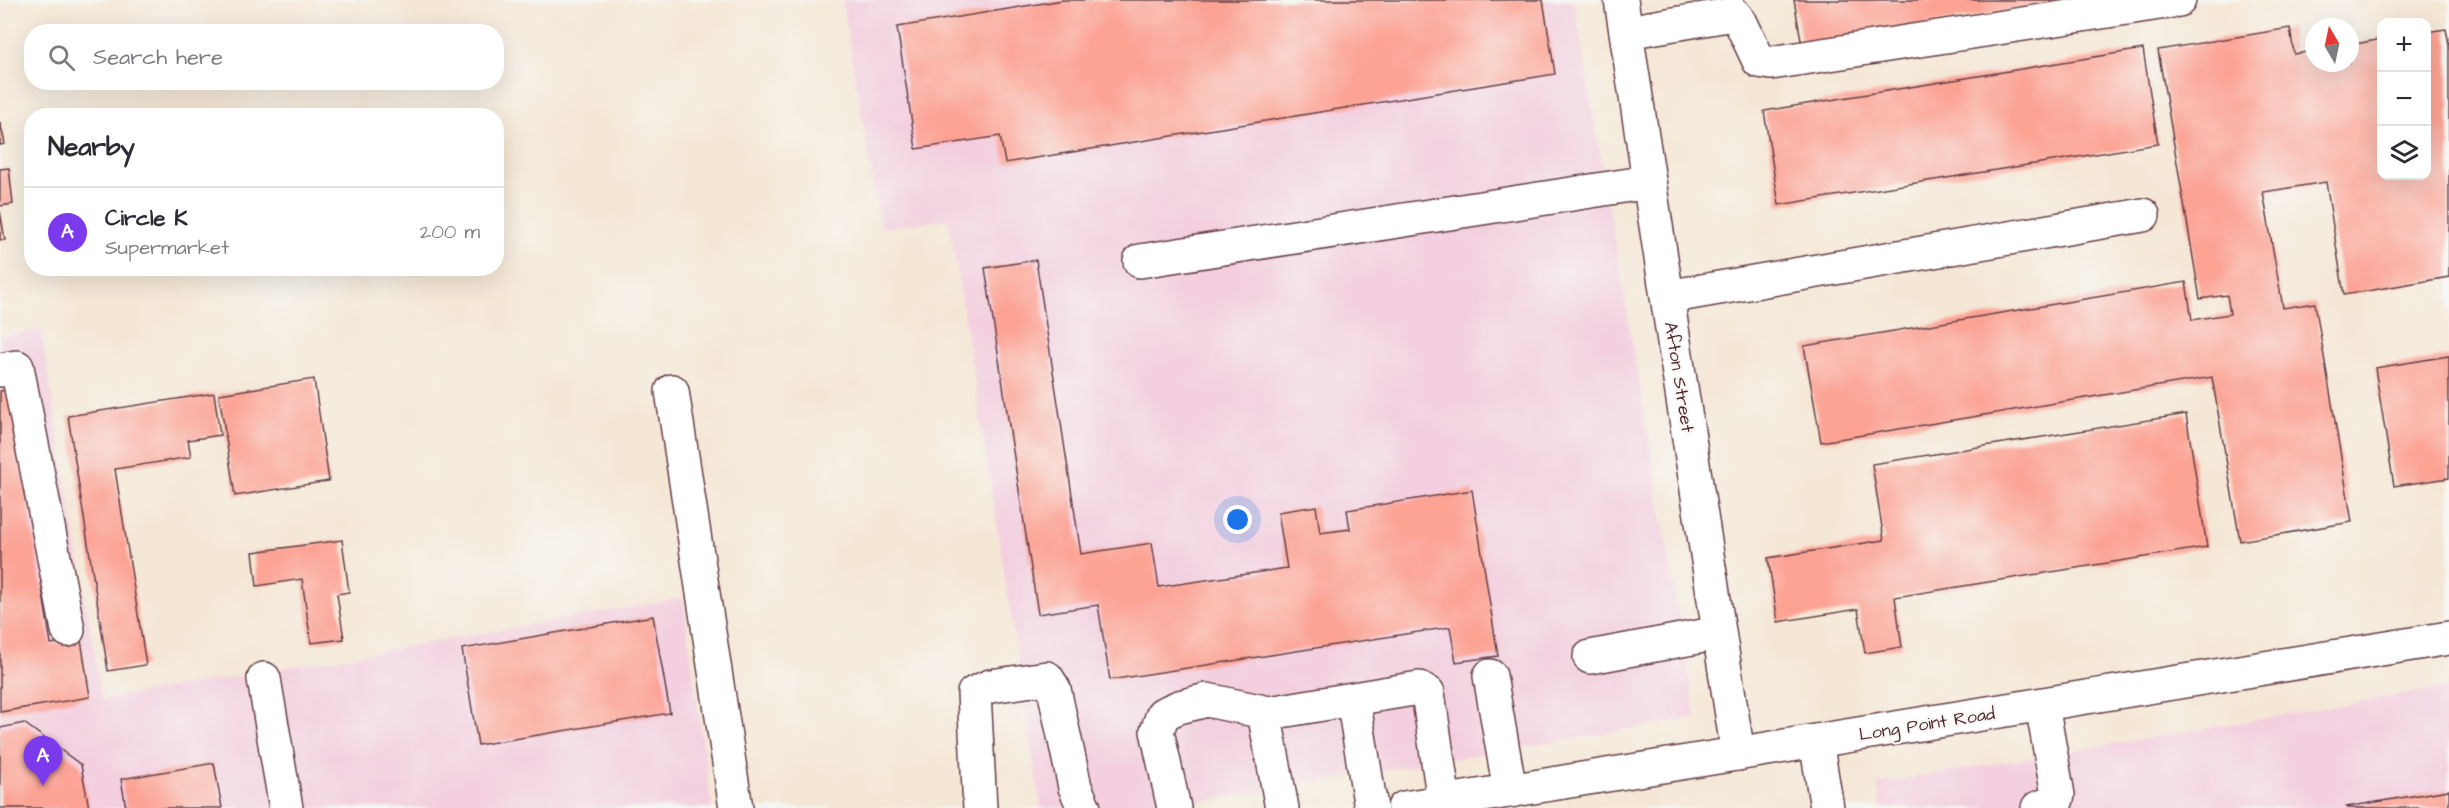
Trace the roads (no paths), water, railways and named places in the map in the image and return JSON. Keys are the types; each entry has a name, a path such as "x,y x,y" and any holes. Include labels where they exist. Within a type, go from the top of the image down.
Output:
{"main road":[{"name":"Afton Street","path":"1621,0 1738,754"},
{"path":"1626,32 1734,14 1741,22 1759,61 1771,63 2179,0"},
{"path":"1140,261 1649,182"},
{"path":"1667,297 2143,215"},
{"path":"0,370 17,367 68,630"},
{"path":"672,392 736,808"},
{"path":"1590,657 1719,633"},
{"name":"Long Point Road","path":"1404,808 2449,638"},
{"path":"1490,676 1510,791"},
{"path":"980,808 974,693 990,686 1047,678 1054,689 1075,787 1084,808"},
{"path":"264,679 286,808"},
{"path":"1173,808 1157,731 1163,714 1179,707 1208,700 1269,713 1419,688 1428,693 1444,802"},
{"path":"1353,699 1371,808"},
{"path":"2038,808 2056,801 2058,795 2042,705"},
{"path":"1269,713 1266,723 1282,808"},
{"path":"1816,741 1827,808"}],"place":[{"name":"Circle K","path":"43,786"}]}
